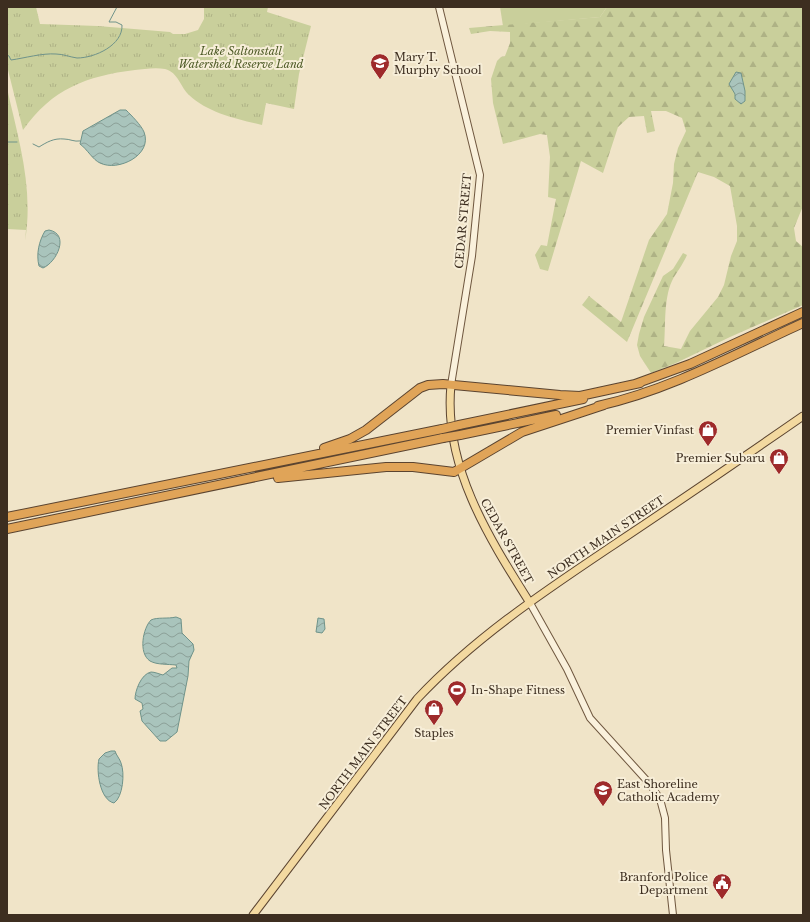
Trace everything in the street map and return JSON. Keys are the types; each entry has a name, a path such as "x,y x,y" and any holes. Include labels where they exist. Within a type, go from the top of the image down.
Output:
{"highway":[{"path":"7,517 459,426 604,394 654,378 690,364 803,312"},
{"path":"196,490 268,479 378,467 413,467 450,473 461,470 522,432 660,387 699,371 803,323"},
{"path":"237,470 326,448 350,439 366,430 420,388 434,384 560,396 580,396 642,382"},
{"path":"7,530 604,405"}],"main road":[{"name":"CEDAR STREET","path":"439,7 480,175 472,256 452,385 450,418 461,470 472,500 496,548 530,603 567,668 590,718 649,783 660,799 666,819 666,850 674,915"},
{"name":"NORTH MAIN STREET","path":"253,915 417,699 448,666 489,632 589,560 803,416"}],"green space":[{"name":"Lake Saltonstall Watershed Reserve Land","path":"7,7 36,7 40,24 98,26 170,32 173,34 185,34 198,30 204,19 204,7 268,7 267,12 311,26 299,74 294,109 266,103 262,125 214,111 189,95 173,73 165,69 154,68 101,76 72,87 46,104 23,130 7,66"},
{"path":"500,7 607,7 600,17 503,26"},
{"path":"607,7 803,7 803,206 794,228 796,241 803,247 803,305 651,373 640,356 637,345 644,317 663,276 673,269 683,253 687,255 670,285 666,311 664,346 681,349 690,331 718,297 724,285 731,256 737,241 737,226 730,186 714,177 698,172 627,342 582,305 589,296 621,322 649,240 667,214 673,183 674,164 678,148 686,131 682,118 666,111 651,111 655,131 647,133 644,116 629,117 618,127 603,173 581,161 548,271 540,269 535,255 541,245 547,246 556,199 548,197 550,157 547,135 540,134 503,144 493,103 491,79 497,61 501,57 505,56 510,43 510,32 490,31 471,34 469,28 600,17"},
{"path":"7,88 24,163 28,202 27,221 25,241 26,230 7,229"}],"water":[{"path":"736,72 741,73 745,91 745,101 741,104 735,99 735,94 729,84"},
{"path":"120,110 126,110 143,129 145,140 143,148 132,160 124,163 107,165 100,163 80,144 83,131"},
{"path":"49,230 59,237 60,242 57,254 48,265 43,268 39,266 39,248 45,231"},
{"path":"176,617 181,619 182,633 193,644 194,650 189,661 188,676 177,732 166,741 160,741 142,721 140,711 143,709 142,703 135,699 135,696 139,683 147,673 152,672 163,675 172,668 177,668 176,665 159,664 150,661 146,657 143,647 144,634 151,620"},
{"path":"318,618 324,619 325,629 322,633 316,632"},
{"path":"115,751 123,773 121,790 117,800 114,803 105,797 102,791 98,771 99,759 105,753"}],"waterway":[{"path":"7,55 11,60 51,54 61,54 77,58 92,56 99,53 113,44 118,39 121,32 122,25 116,22 109,22 117,7"},
{"path":"33,144 39,147 57,139 80,141"},
{"path":"7,142 17,142"}],"place":[{"name":"Mary T. Murphy School","path":"380,80"},
{"name":"Premier Vinfast","path":"708,447"},
{"name":"Premier Subaru","path":"779,475"},
{"name":"In-Shape Fitness","path":"457,707"},
{"name":"Staples","path":"434,726"},
{"name":"East Shoreline Catholic Academy","path":"603,807"},
{"name":"Branford Police Department","path":"722,900"}]}
